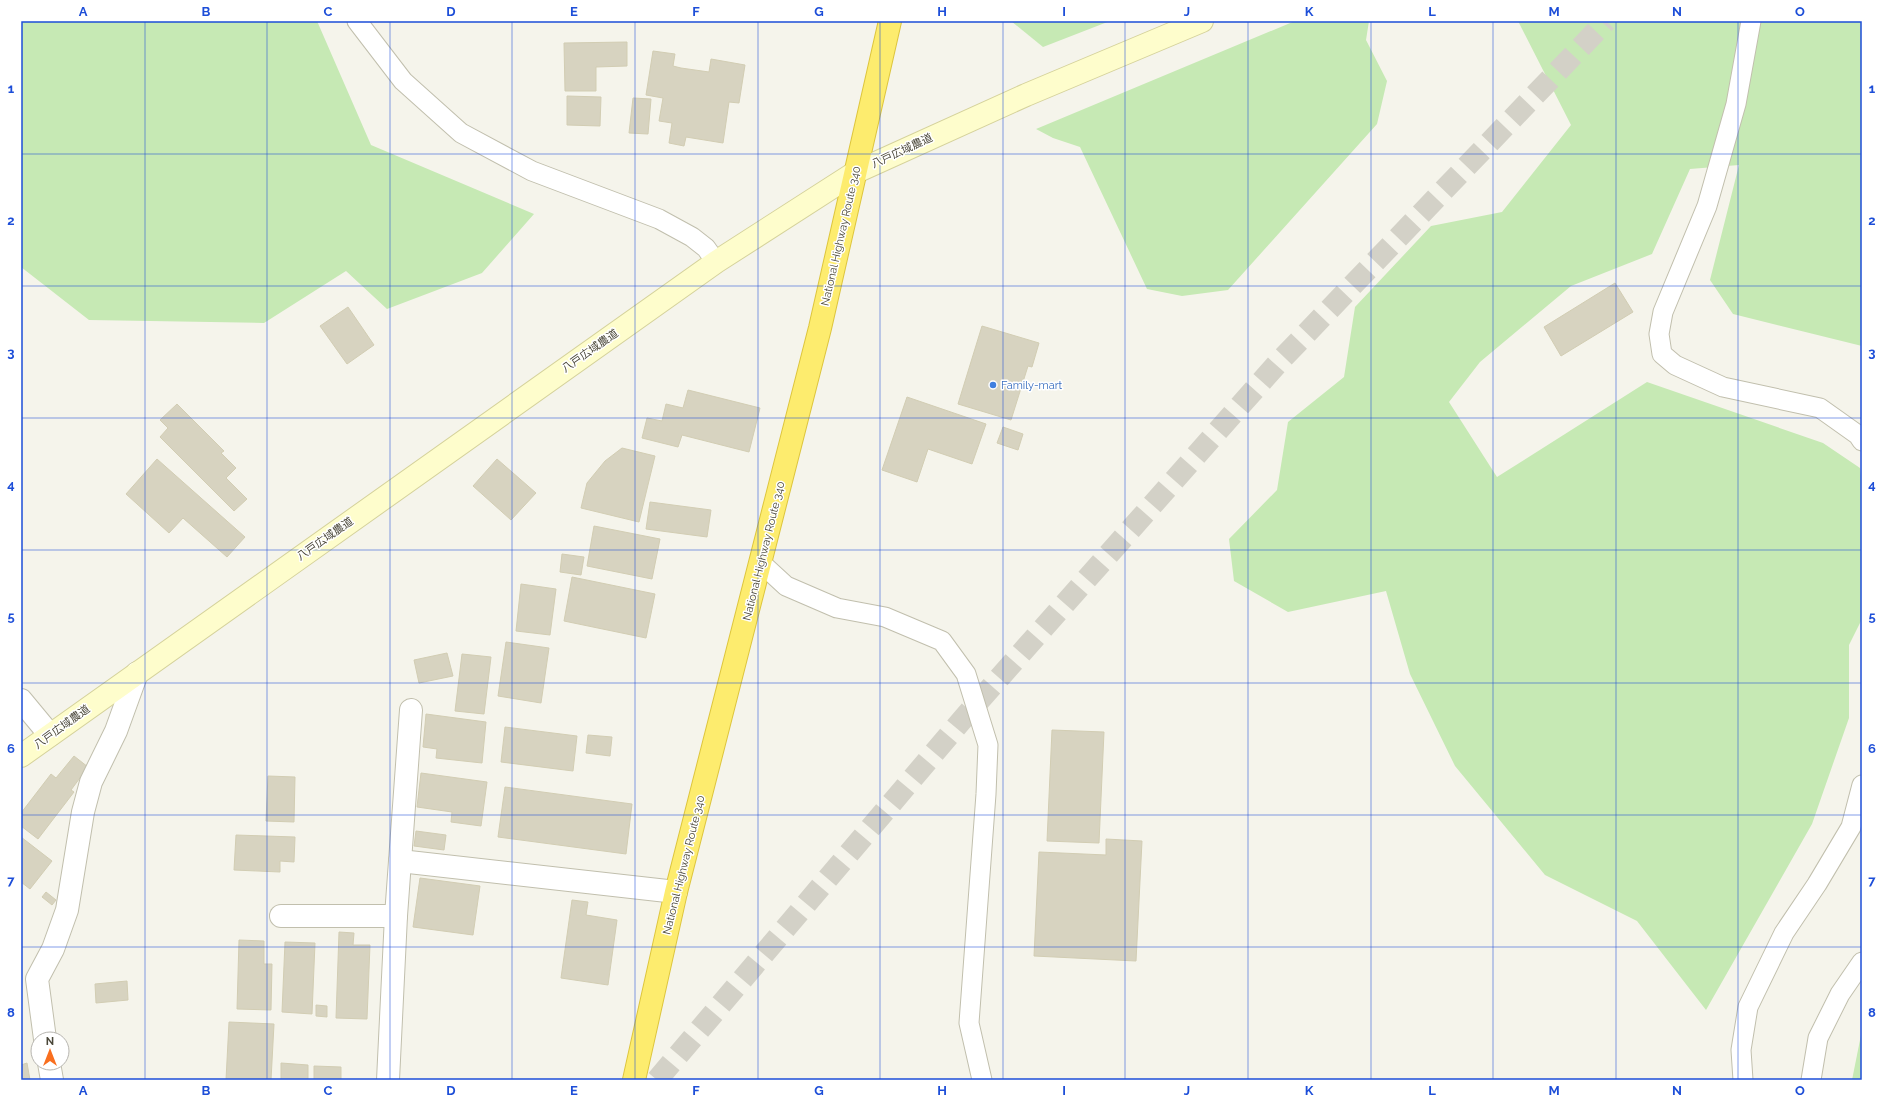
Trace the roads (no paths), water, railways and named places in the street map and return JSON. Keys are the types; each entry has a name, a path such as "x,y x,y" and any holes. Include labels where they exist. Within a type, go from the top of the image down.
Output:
{"highway":[{"name":"National Highway Route 340","path":"634,1080 676,892 820,328 890,21"}],"street":[{"name":"八戸広域農道","path":"21,756 716,262 856,172 1026,95 1202,21"},
{"path":"43,1031 29,982 53,949 67,910 83,812 92,782 116,731 137,673"},
{"path":"21,700 50,735"},
{"path":"388,1080 396,916 411,710"},
{"path":"400,862 676,892"},
{"path":"281,916 396,916"}],"lane":[{"path":"357,21 403,81 461,133 532,171 659,219 706,248 716,262"},
{"path":"1751,21 1736,104 1707,206 1663,312 1659,334 1662,354 1675,365 1723,387 1820,408 1858,435 1862,441"},
{"path":"761,563 786,586 837,608 885,617 942,642 966,674 988,745 986,794 969,1023 982,1080"},
{"path":"1744,1080 1741,1050 1748,1007 1784,933 1817,884 1851,827 1862,785"},
{"path":"1811,1080 1818,1038 1840,994 1862,962"}],"tunnel":[{"path":"657,1080 962,720 1277,364 1606,21"}],"place":[{"name":"Family-mart","path":"993,385"}]}
